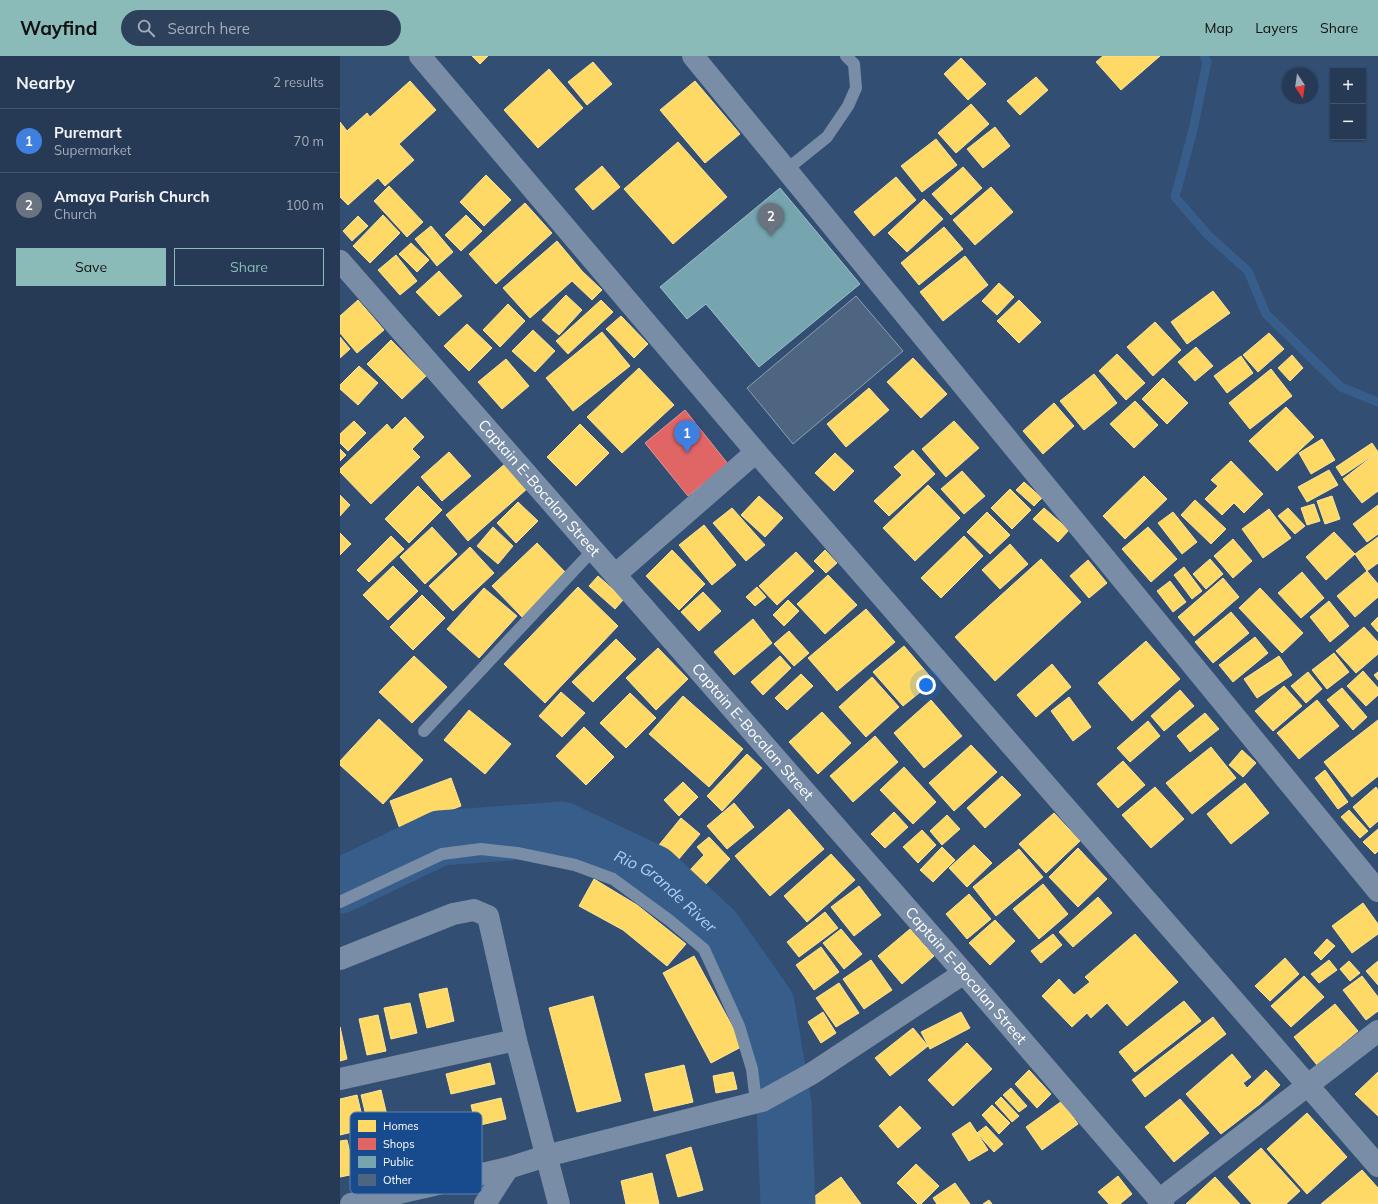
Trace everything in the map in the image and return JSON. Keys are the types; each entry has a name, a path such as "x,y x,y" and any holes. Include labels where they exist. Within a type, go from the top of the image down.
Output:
{"street":[{"path":"420,56 756,452 1378,1166"},
{"path":"692,56 1378,891"},
{"name":"Captain E-Bocalan Street","path":"340,261 964,973 1161,1202"},
{"path":"615,575 756,452"},
{"path":"340,959 453,914 474,910 488,916 516,1040 559,1204"},
{"path":"482,1174 759,1101 811,1074 964,973"},
{"path":"1161,1202 1307,1085 1378,1031"},
{"path":"340,1079 516,1040"},
{"path":"485,1204 508,1168"},
{"path":"351,1204 395,1194"}],"lane":[{"path":"786,170 827,137 848,106 856,88 854,64 846,56"},
{"path":"424,730 593,550"},
{"path":"340,902 442,854 481,849 517,853 575,865 613,879 670,920 704,949 739,1026 752,1069 759,1101"}],"building: Homes":[{"path":"472,56 488,56 480,64"},
{"path":"1103,56 1160,56 1121,90 1096,62"},
{"path":"961,58 986,84 968,100 944,74"},
{"path":"593,62 612,84 587,105 568,82"},
{"path":"549,69 583,108 538,148 504,110"},
{"path":"1036,77 1048,90 1020,115 1007,101"},
{"path":"410,81 436,110 399,144 414,160 385,186 378,178 348,205 340,197 340,122 347,131 367,113 370,117"},
{"path":"695,81 740,134 705,163 660,110"},
{"path":"971,104 989,124 956,153 938,133"},
{"path":"995,127 1010,146 983,168 967,149"},
{"path":"936,139 957,165 922,192 901,166"},
{"path":"678,142 727,197 673,244 624,189"},
{"path":"602,166 620,187 593,210 575,189"},
{"path":"963,167 982,188 951,215 932,194"},
{"path":"486,175 511,200 484,226 460,202"},
{"path":"896,177 916,200 874,236 854,212"},
{"path":"389,186 423,222 407,237 374,201"},
{"path":"991,187 1013,212 975,245 953,220"},
{"path":"924,199 943,219 907,252 888,233"},
{"path":"525,203 552,233 496,284 469,254"},
{"path":"383,215 400,233 370,263 353,246"},
{"path":"466,215 482,231 461,251 445,235"},
{"path":"358,216 368,226 352,241 343,231"},
{"path":"431,226 453,252 437,266 415,239"},
{"path":"944,227 963,249 919,285 901,263"},
{"path":"557,241 582,271 602,290 592,300 572,281 530,318 503,288"},
{"path":"411,243 429,260 417,272 399,254"},
{"path":"396,255 417,281 400,295 378,270"},
{"path":"965,256 988,285 943,321 920,292"},
{"path":"439,271 462,296 439,316 416,292"},
{"path":"999,283 1014,297 997,315 982,301"},
{"path":"1213,291 1230,313 1187,344 1171,322"},
{"path":"566,295 582,310 559,335 542,320"},
{"path":"358,300 384,330 357,353 340,333 340,316"},
{"path":"601,300 613,312 568,354 556,341"},
{"path":"1019,300 1041,322 1019,343 997,321"},
{"path":"508,304 525,321 500,347 483,330"},
{"path":"621,316 648,344 634,358 606,329"},
{"path":"1155,322 1181,350 1153,376 1127,347"},
{"path":"467,324 492,348 469,371 444,346"},
{"path":"533,330 555,351 535,372 512,351"},
{"path":"602,332 630,366 573,411 546,378"},
{"path":"1269,333 1284,349 1258,372 1243,355"},
{"path":"340,337 350,349 340,358"},
{"path":"391,340 426,376 402,399 367,364"},
{"path":"1196,347 1213,366 1195,381 1178,362"},
{"path":"1117,354 1145,383 1126,400 1099,371"},
{"path":"1292,355 1303,368 1290,381 1278,368"},
{"path":"1241,356 1253,373 1227,393 1214,376"},
{"path":"913,358 947,394 921,418 887,382"},
{"path":"506,359 529,386 502,409 478,382"},
{"path":"359,366 378,383 358,405 340,389 340,385"},
{"path":"639,368 674,405 622,453 587,417"},
{"path":"1271,369 1292,396 1250,429 1229,403"},
{"path":"1094,374 1117,403 1084,430 1060,401"},
{"path":"1163,378 1188,403 1167,424 1142,399"},
{"path":"869,388 889,410 846,447 827,424"},
{"path":"1135,401 1158,425 1134,448 1110,424"},
{"path":"1054,403 1074,426 1043,454 1023,431"},
{"path":"1286,407 1314,437 1277,471 1249,441"},
{"path":"405,417 424,437 412,449 420,457 371,504 340,472 340,469 387,424 392,430"},
{"path":"354,421 366,433 348,451 340,443 340,434"},
{"path":"954,421 979,448 946,477 922,449"},
{"path":"580,424 609,453 576,486 547,457"},
{"path":"1322,439 1335,460 1311,474 1299,453"},
{"path":"1372,443 1378,452 1342,476 1336,467"},
{"path":"340,449 346,455 340,461"},
{"path":"913,450 935,474 889,516 874,501 902,475 894,467"},
{"path":"449,452 471,476 442,501 421,477"},
{"path":"1378,452 1378,491 1362,503 1343,479"},
{"path":"835,453 854,471 834,491 815,473"},
{"path":"1231,461 1263,494 1244,513 1234,503 1222,515 1205,499 1218,486 1211,480"},
{"path":"506,463 528,488 468,541 446,515"},
{"path":"1329,470 1338,485 1307,502 1298,487"},
{"path":"962,471 985,496 964,514 941,489"},
{"path":"1144,476 1167,499 1125,539 1103,516"},
{"path":"1024,482 1042,498 1034,506 1016,490"},
{"path":"928,485 960,518 915,561 883,528"},
{"path":"418,486 442,510 409,543 385,519"},
{"path":"1010,489 1031,510 1012,529 991,508"},
{"path":"340,495 350,505 340,516"},
{"path":"759,496 783,518 765,537 741,515"},
{"path":"1332,496 1340,519 1325,524 1317,501"},
{"path":"1195,500 1226,529 1211,544 1181,515"},
{"path":"518,502 538,521 516,543 497,523"},
{"path":"1314,504 1320,521 1307,525 1301,508"},
{"path":"1378,505 1378,534 1367,542 1353,524"},
{"path":"732,508 765,545 746,561 713,523"},
{"path":"1044,508 1069,530 1058,542 1033,519"},
{"path":"1288,508 1305,526 1295,534 1278,516"},
{"path":"1269,509 1291,538 1263,558 1242,529"},
{"path":"987,512 1010,535 990,554 967,532"},
{"path":"1173,512 1197,542 1182,554 1158,523"},
{"path":"704,525 736,565 712,585 679,545"},
{"path":"432,527 457,554 425,584 400,557"},
{"path":"493,527 513,546 498,564 477,546"},
{"path":"1148,527 1177,559 1151,582 1122,549"},
{"path":"1334,532 1355,554 1326,580 1306,557"},
{"path":"340,533 351,544 340,555"},
{"path":"391,536 404,549 369,582 357,570"},
{"path":"964,536 983,556 941,598 921,578"},
{"path":"1378,537 1378,563 1367,571 1355,554"},
{"path":"1233,539 1252,561 1233,578 1214,556"},
{"path":"537,543 567,574 522,617 492,586"},
{"path":"1010,544 1028,564 1000,589 982,570"},
{"path":"470,547 494,573 453,611 429,586"},
{"path":"672,550 705,584 679,610 646,576"},
{"path":"825,550 837,563 826,573 814,561"},
{"path":"796,552 814,571 777,605 759,586"},
{"path":"1041,559 1081,602 995,681 955,637"},
{"path":"1210,559 1223,574 1206,589 1193,574"},
{"path":"1088,560 1107,583 1089,598 1070,576"},
{"path":"393,566 418,591 388,620 363,595"},
{"path":"1184,567 1202,591 1192,599 1174,575"},
{"path":"1367,571 1378,584 1378,597 1355,617 1337,596"},
{"path":"1302,572 1324,598 1301,618 1278,593"},
{"path":"828,575 857,605 825,634 797,604"},
{"path":"598,576 624,599 615,609 589,586"},
{"path":"1223,578 1239,597 1194,636 1178,617"},
{"path":"1170,581 1186,602 1173,612 1157,591"},
{"path":"578,587 618,626 545,703 504,664"},
{"path":"757,587 766,597 755,606 746,597"},
{"path":"484,588 517,616 479,658 447,629"},
{"path":"1260,588 1303,633 1282,653 1239,608"},
{"path":"703,592 721,611 699,631 681,612"},
{"path":"422,595 445,618 413,650 390,627"},
{"path":"788,600 799,611 784,626 773,615"},
{"path":"1329,601 1349,626 1330,642 1310,617"},
{"path":"866,609 895,642 837,691 808,658"},
{"path":"1231,612 1249,633 1213,663 1195,642"},
{"path":"1378,617 1378,632 1371,624"},
{"path":"753,619 772,643 734,675 714,652"},
{"path":"1364,627 1378,642 1378,654 1356,673 1336,651"},
{"path":"789,631 809,653 794,666 774,644"},
{"path":"1255,637 1268,653 1233,682 1219,665"},
{"path":"616,639 636,659 593,702 572,682"},
{"path":"1146,641 1180,679 1132,721 1098,683"},
{"path":"904,646 934,681 903,706 873,672"},
{"path":"658,648 688,679 656,710 626,678"},
{"path":"1334,653 1349,672 1327,689 1312,670"},
{"path":"414,656 447,687 412,723 379,692"},
{"path":"780,656 791,668 763,695 751,682"},
{"path":"1279,656 1292,675 1257,698 1244,679"},
{"path":"1052,664 1071,687 1036,717 1017,695"},
{"path":"1363,671 1378,688 1378,695 1366,706 1347,686"},
{"path":"1308,672 1322,689 1306,703 1291,686"},
{"path":"1378,672 1378,680 1374,675"},
{"path":"801,674 813,686 787,710 775,698"},
{"path":"872,677 899,707 866,737 839,707"},
{"path":"1284,686 1302,706 1273,731 1255,711"},
{"path":"1342,688 1367,717 1353,730 1327,700"},
{"path":"1180,690 1194,706 1164,731 1151,716"},
{"path":"561,692 585,713 562,737 539,716"},
{"path":"630,693 656,718 626,748 600,723"},
{"path":"683,696 743,749 709,787 649,734"},
{"path":"1069,697 1091,727 1073,741 1051,711"},
{"path":"931,700 962,736 924,768 894,733"},
{"path":"1317,700 1339,726 1299,759 1277,733"},
{"path":"469,710 511,744 485,774 444,740"},
{"path":"822,712 851,743 818,774 789,742"},
{"path":"1205,713 1219,729 1190,752 1177,736"},
{"path":"379,719 423,760 383,804 340,765 340,761"},
{"path":"1378,720 1378,776 1352,797 1324,762"},
{"path":"1148,721 1160,736 1130,762 1117,748"},
{"path":"584,727 614,757 586,785 556,756"},
{"path":"875,736 898,762 853,802 830,776"},
{"path":"971,745 997,772 954,811 929,783"},
{"path":"1211,747 1236,778 1192,814 1166,783"},
{"path":"1242,750 1256,763 1243,777 1229,765"},
{"path":"747,754 762,768 722,811 707,796"},
{"path":"1123,761 1145,785 1118,808 1097,784"},
{"path":"904,767 936,802 913,824 880,790"},
{"path":"1325,770 1348,802 1338,809 1315,778"},
{"path":"1002,776 1021,795 985,828 967,808"},
{"path":"451,778 461,806 400,829 390,801"},
{"path":"683,782 698,797 679,816 664,800"},
{"path":"1245,783 1269,813 1231,844 1207,814"},
{"path":"1155,787 1184,819 1151,848 1122,815"},
{"path":"1376,787 1378,790 1378,821 1370,828 1353,807"},
{"path":"734,803 754,827 727,849 707,826"},
{"path":"789,809 824,849 770,896 735,856"},
{"path":"1349,810 1368,831 1360,838 1341,817"},
{"path":"894,812 908,827 885,848 871,834"},
{"path":"1054,813 1080,841 1046,873 1019,844"},
{"path":"947,815 960,829 942,845 930,831"},
{"path":"681,818 700,834 678,860 659,845"},
{"path":"1378,829 1378,851 1375,854 1363,842"},
{"path":"922,830 936,845 918,863 903,847"},
{"path":"709,837 730,859 705,885 690,870 704,855 697,847"},
{"path":"974,845 992,863 967,887 949,868"},
{"path":"942,847 955,860 933,882 920,870"},
{"path":"1078,848 1107,879 1078,907 1049,877"},
{"path":"1019,849 1043,877 996,916 973,887"},
{"path":"831,854 855,880 807,922 784,896"},
{"path":"594,879 637,905 686,944 667,966 623,930 579,906"},
{"path":"1043,884 1068,914 1039,939 1013,909"},
{"path":"859,886 881,915 854,936 831,907"},
{"path":"969,894 991,919 967,939 946,914"},
{"path":"1098,897 1112,913 1073,947 1059,932"},
{"path":"1363,903 1378,924 1378,934 1352,953 1332,926"},
{"path":"825,912 838,928 799,957 787,942"},
{"path":"995,920 1015,941 990,965 969,943"},
{"path":"841,929 862,954 844,969 823,943"},
{"path":"910,929 934,956 902,984 878,956"},
{"path":"1053,934 1062,945 1041,963 1031,951"},
{"path":"1135,934 1178,982 1127,1026 1107,1003 1091,1018 1087,1013 1072,1027 1042,996 1059,979 1074,995 1090,982 1085,977"},
{"path":"1327,939 1335,946 1321,960 1314,953"},
{"path":"821,947 839,972 814,990 796,965"},
{"path":"694,956 743,1046 711,1063 663,973"},
{"path":"1285,958 1299,974 1270,1001 1255,986"},
{"path":"871,960 892,990 864,1009 843,979"},
{"path":"1329,960 1337,970 1319,983 1311,974"},
{"path":"1349,961 1360,973 1350,981 1340,969"},
{"path":"1378,961 1378,985 1366,971"},
{"path":"1304,976 1324,997 1291,1027 1271,1006"},
{"path":"1362,976 1378,997 1378,1011 1366,1020 1343,990"},
{"path":"839,983 859,1013 836,1027 816,998"},
{"path":"447,988 454,1021 427,1028 419,994"},
{"path":"593,996 621,1101 577,1112 549,1008"},
{"path":"1184,1001 1201,1021 1135,1072 1119,1052"},
{"path":"410,1003 417,1033 391,1039 384,1008"},
{"path":"1335,1004 1358,1031 1317,1065 1294,1037"},
{"path":"823,1012 836,1033 821,1043 808,1022"},
{"path":"961,1012 970,1028 930,1049 921,1032"},
{"path":"378,1015 386,1051 367,1055 359,1019"},
{"path":"1213,1017 1226,1034 1145,1097 1132,1080"},
{"path":"340,1027 347,1059 340,1061"},
{"path":"913,1028 928,1046 890,1076 875,1058"},
{"path":"967,1043 992,1069 953,1106 928,1080"},
{"path":"1232,1054 1251,1077 1243,1083 1247,1088 1266,1070 1280,1085 1260,1104 1221,1134 1186,1094"},
{"path":"490,1063 495,1084 451,1094 446,1074"},
{"path":"684,1065 693,1102 654,1111 645,1074"},
{"path":"1029,1070 1051,1094 1037,1108 1015,1084"},
{"path":"733,1072 737,1089 716,1093 713,1076"},
{"path":"1378,1072 1378,1116 1355,1094"},
{"path":"1011,1088 1027,1106 1019,1112 1003,1095"},
{"path":"381,1090 386,1112 365,1112 361,1095"},
{"path":"357,1095 361,1112 350,1112 350,1133 340,1135 340,1099"},
{"path":"1001,1097 1019,1116 1012,1122 995,1103"},
{"path":"501,1098 506,1119 482,1125 482,1112 473,1112 471,1105"},
{"path":"1180,1099 1209,1133 1174,1162 1145,1127"},
{"path":"1062,1101 1078,1124 1042,1150 1026,1127"},
{"path":"992,1105 1010,1123 999,1134 982,1115"},
{"path":"900,1106 921,1128 898,1148 879,1126"},
{"path":"1307,1113 1347,1157 1307,1194 1267,1149"},
{"path":"970,1122 988,1150 969,1161 952,1134"},
{"path":"986,1126 1003,1144 994,1152 977,1133"},
{"path":"347,1140 350,1153 350,1175 340,1177 340,1141"},
{"path":"691,1147 703,1190 678,1197 666,1155"},
{"path":"1261,1148 1300,1191 1286,1204 1252,1204 1228,1177"},
{"path":"916,1164 939,1186 921,1204 918,1204 897,1183"},
{"path":"1362,1170 1378,1188 1378,1204 1321,1204"},
{"path":"652,1173 659,1204 626,1204 621,1181"},
{"path":"1118,1176 1132,1194 1120,1204 1109,1204 1098,1192"},
{"path":"841,1177 861,1204 804,1204"},
{"path":"1215,1177 1240,1204 1186,1204"},
{"path":"955,1183 970,1204 937,1204 933,1198"},
{"path":"989,1200 992,1204 983,1204"}],"building: Shops":[{"path":"685,410 728,464 688,496 645,443"}],"building: Public":[{"path":"780,188 860,284 759,367 706,304 687,319 660,287"}],"building: Other":[{"path":"856,296 903,351 793,444 747,388"}],"waterway":[{"path":"1204,56 1207,62 1193,130 1175,197 1208,235 1248,271 1266,314 1341,387 1378,402"},
{"name":"Rio Grande River","path":"340,886 440,838 562,829 653,872 715,930 767,1004 784,1105 788,1204"}],"place":[{"name":"Amaya Parish Church","path":"771,236"},
{"name":"Puremart","path":"687,453"}]}
